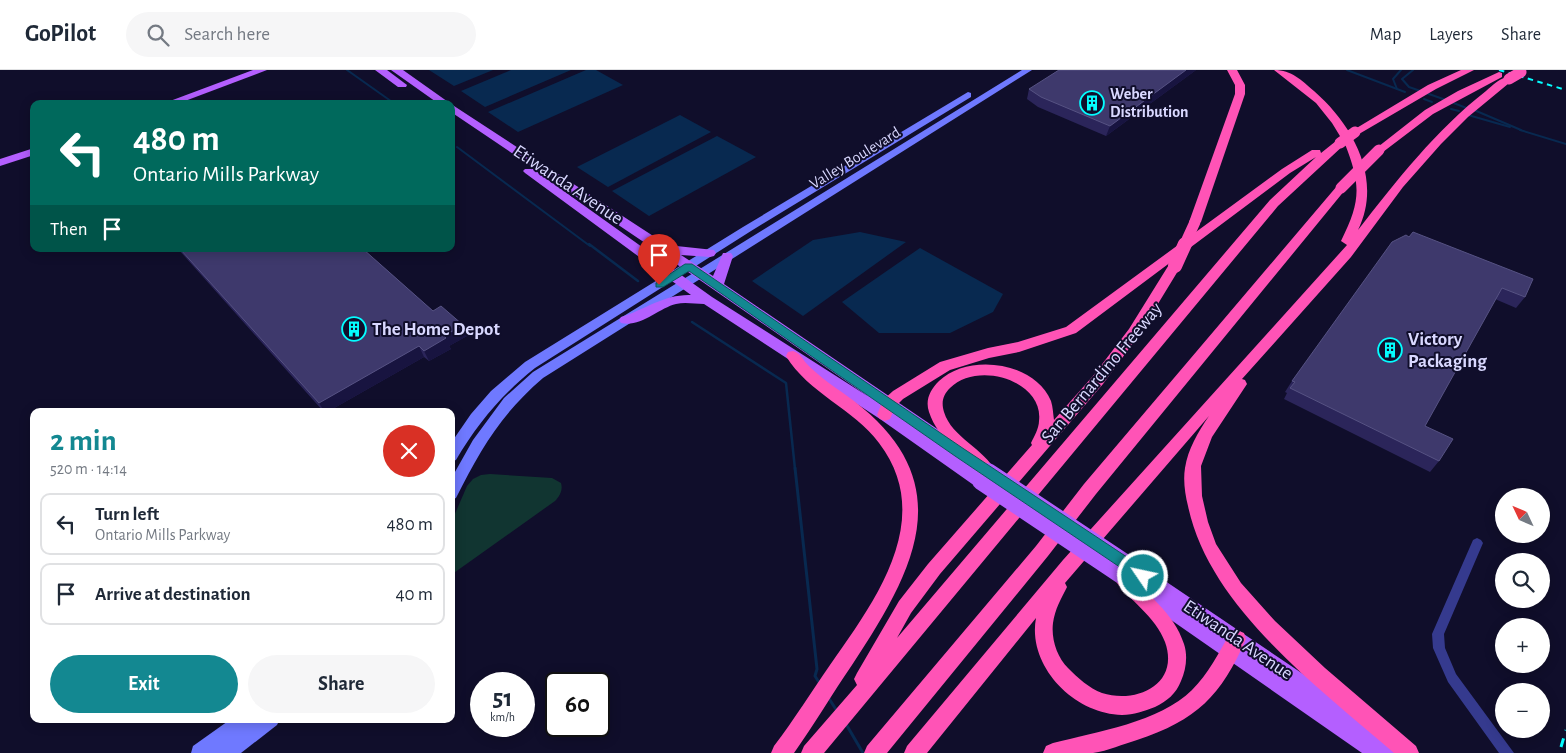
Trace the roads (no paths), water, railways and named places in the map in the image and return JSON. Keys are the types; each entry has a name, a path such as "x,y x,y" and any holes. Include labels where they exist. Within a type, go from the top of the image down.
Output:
{"highway":[{"path":"840,718 905,607 974,521 1045,443 1117,355 1134,332 1175,266 1195,222 1240,94 1240,85 1232,70"},
{"path":"1280,70 1310,91 1336,118 1351,144 1359,166 1363,192 1358,220 1353,232 1331,262 1326,276"},
{"name":"San Bernardino Freeway","path":"811,753 1274,203 1320,158 1355,132 1432,87 1470,70"},
{"path":"914,753 1080,552 1326,276 1363,232 1400,183 1457,119 1513,73"},
{"path":"874,753 1035,559 1113,460 1341,188 1379,150 1429,112 1462,93 1513,73"},
{"path":"886,409 917,382 945,366 988,353 1020,347 1071,330 1286,171 1321,149 1340,143"},
{"path":"781,753 864,630 901,562 908,541 911,501 902,467 885,440 857,411 800,368 793,356"},
{"path":"1249,364 1245,377 1202,441 1193,465 1192,478 1196,510 1202,532 1222,572 1250,609 1341,695 1409,753"},
{"path":"985,476 978,459 948,432 941,422 935,407 937,395 943,384 953,376 967,371 990,370 1008,373 1028,383 1042,396 1048,418 1046,428 1024,465"},
{"path":"1080,552 1078,561 1055,593 1046,612 1043,629 1046,648 1057,671 1082,694 1111,704 1129,706 1145,702 1167,688 1172,682 1176,668 1176,651 1174,642 1164,624 1129,588 1124,570"},
{"path":"1053,753 1102,740 1174,716 1192,704 1204,691 1234,645"}],"main road":[{"path":"178,100 262,70"},
{"path":"380,70 424,100"},
{"path":"396,70 440,100"},
{"path":"996,78 1010,70"},
{"name":"Valley Boulevard","path":"694,270 727,256 1028,70"},
{"name":"Valley Boulevard","path":"694,270 710,253 983,86"},
{"name":"Etiwanda Avenue","path":"455,110 662,248 886,409 1234,645 1404,753"},
{"name":"Etiwanda Avenue","path":"455,121 707,300 793,356 886,409"},
{"path":"0,163 30,152"},
{"path":"662,248 693,254 710,253"},
{"path":"717,286 727,256"},
{"path":"455,449 470,423 489,400 530,365 594,324 694,270"},
{"path":"455,486 482,434 498,411 520,389 555,363 626,320 679,279"},
{"path":"626,320 677,299 707,300"},
{"path":"555,363 555,355 590,332 594,324"},
{"name":"Etiwanda Avenue","path":"1234,645 1379,753"},
{"path":"200,753 241,723"},
{"path":"226,753 266,723"}],"street":[{"path":"1477,543 1438,634 1439,648 1452,678 1507,753"}],"water":[{"path":"429,70 493,70 454,86"},
{"path":"511,70 571,70 485,107 461,91"},
{"path":"586,70 596,70 623,85 518,132 488,112"},
{"path":"680,115 711,132 608,187 577,167"},
{"path":"717,136 756,157 649,216 612,191"},
{"path":"860,232 906,242 803,316 752,281 813,240"},
{"path":"920,248 1003,294 993,312 950,333 879,333 842,302"}],"waterway":[{"path":"347,70 389,100"},
{"path":"1347,70 1397,89"},
{"path":"1397,89 1393,79 1401,70"},
{"path":"1413,70 1402,79 1409,87 1446,100"},
{"path":"1397,89 1405,92"},
{"path":"1424,99 1432,102"},
{"path":"1451,102 1469,109"},
{"path":"1451,109 1459,111"},
{"path":"1474,110 1521,130"},
{"path":"1468,115 1510,127"},
{"path":"1520,130 1566,144"},
{"path":"457,147 590,246"},
{"path":"589,244 638,281"},
{"path":"692,322 786,383 795,469"},
{"path":"795,468 817,669 815,676 820,684"},
{"path":"828,697 837,711"},
{"path":"846,724 863,753"}],"railway":[{"path":"1499,70 1566,90"},
{"path":"1561,747 1566,730"}],"place":[{"name":"Weber Distribution","path":"1092,103"},
{"name":"The Home Depot","path":"354,329"},
{"name":"Victory Packaging","path":"1390,350"}]}
